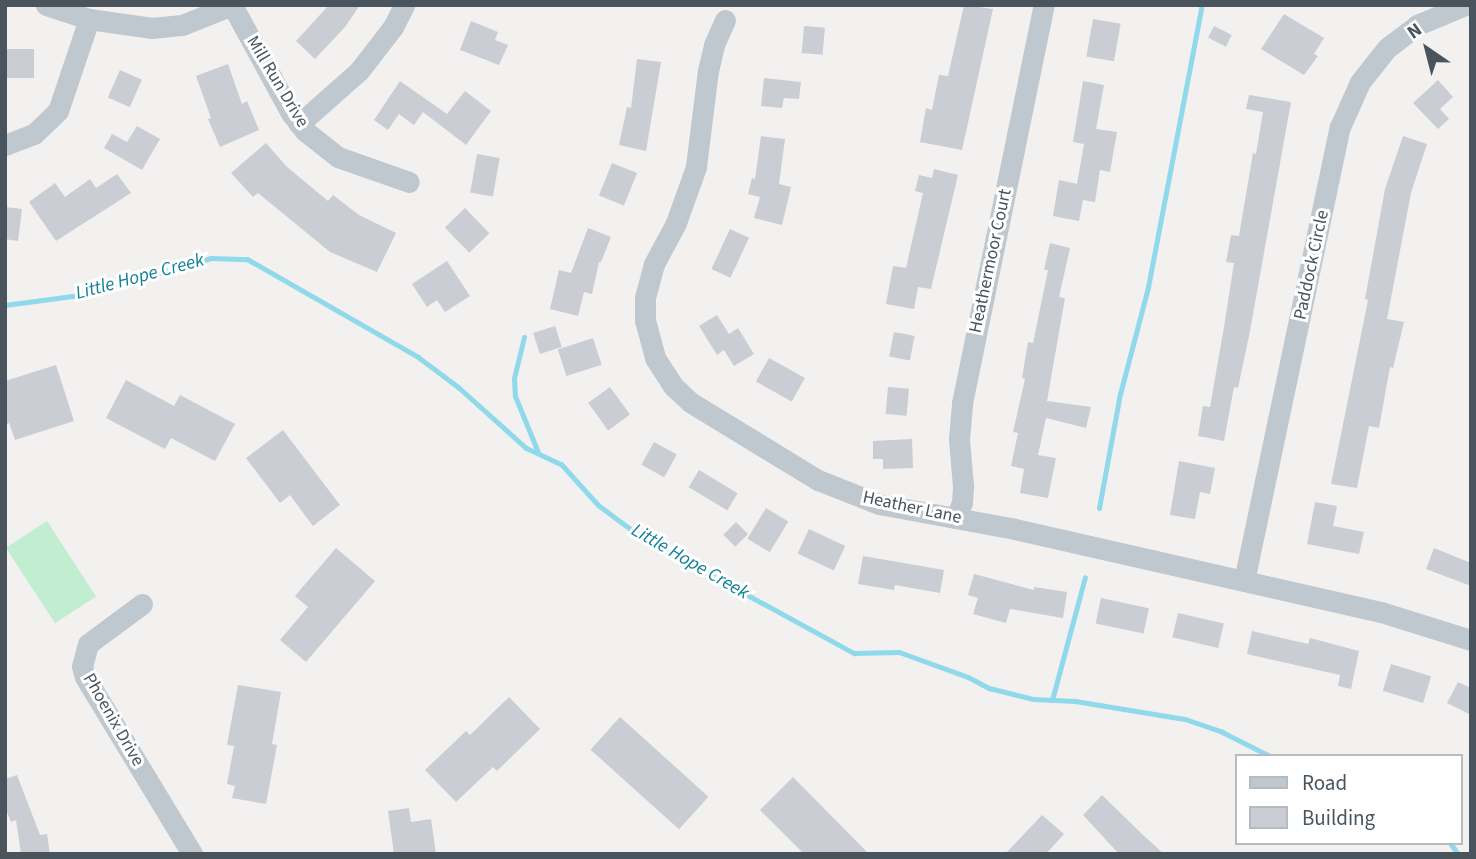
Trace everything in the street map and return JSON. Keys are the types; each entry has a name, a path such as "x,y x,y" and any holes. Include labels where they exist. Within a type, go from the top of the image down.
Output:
{"street":[{"path":"46,5 89,19 152,28 182,25 232,5"},
{"name":"Mill Run Drive","path":"232,5 299,124 322,146 338,156 409,182"},
{"path":"299,124 359,71 393,27 404,5"},
{"name":"Heathermoor Court","path":"956,518 962,502 963,486 959,439 962,403 1044,5"},
{"name":"Paddock Circle","path":"1244,581 1340,127 1360,82 1387,48 1417,25 1465,5"},
{"path":"5,145 34,134 58,111 89,19"},
{"name":"Heather Lane","path":"725,20 714,44 708,70 696,167 676,223 654,264 645,297 645,320 655,358 673,386 690,402 818,480 879,504 956,518 1381,612 1471,640"},
{"name":"Phoenix Drive","path":"142,604 88,644 82,666 85,677 192,854"}],"green space":[{"path":"47,521 96,596 55,623 6,548"}],"building":[{"path":"329,5 360,5 345,27 315,59 296,41"},
{"path":"964,5 993,9 962,150 920,142 926,108 932,110 939,75 948,76"},
{"path":"1284,14 1324,38 1314,54 1318,56 1304,75 1261,49"},
{"path":"1093,19 1121,24 1114,61 1086,56"},
{"path":"471,21 498,32 495,40 508,45 499,65 460,50"},
{"path":"804,26 825,28 823,55 802,53"},
{"path":"1214,26 1232,35 1226,47 1208,38"},
{"path":"5,49 34,49 34,78 5,78"},
{"path":"637,59 661,62 646,151 619,145 627,107 631,108"},
{"path":"228,64 242,104 247,101 259,130 220,147 208,119 211,118 196,76"},
{"path":"120,70 142,80 130,107 108,97"},
{"path":"764,78 801,82 799,99 784,98 782,108 761,106"},
{"path":"1438,80 1453,97 1440,109 1449,119 1438,129 1413,103"},
{"path":"400,81 447,114 465,91 491,111 466,145 423,112 414,125 399,114 388,130 374,120"},
{"path":"1083,81 1104,85 1096,129 1117,132 1110,172 1100,170 1095,202 1083,200 1079,221 1053,216 1059,180 1077,184 1084,144 1073,142"},
{"path":"1249,95 1291,102 1250,331 1238,388 1234,387 1224,441 1198,436 1203,406 1210,407 1224,327 1234,263 1226,262 1231,235 1239,236 1263,112 1246,109"},
{"path":"137,126 160,139 142,170 104,148 112,134 127,142"},
{"path":"761,136 785,139 779,184 791,187 782,225 754,218 760,197 748,194 752,178 755,179"},
{"path":"1403,136 1427,144 1411,193 1387,319 1404,322 1393,368 1390,367 1379,428 1369,426 1357,488 1331,484 1368,300 1365,299 1385,189"},
{"path":"266,143 286,166 328,201 333,195 359,215 396,233 377,272 330,252 258,193 253,197 231,173"},
{"path":"477,154 500,158 493,196 470,192"},
{"path":"612,163 637,173 624,206 599,195"},
{"path":"934,169 958,175 931,289 918,287 914,309 886,304 893,266 906,268 923,193 915,191 919,175 932,178"},
{"path":"117,174 131,193 56,241 29,202 55,183 65,197 90,179 96,188"},
{"path":"5,207 22,209 18,241 5,239"},
{"path":"465,208 489,233 469,253 445,227"},
{"path":"588,228 611,237 599,262 592,294 584,292 578,316 550,309 559,270 571,273"},
{"path":"730,229 749,238 730,278 711,269"},
{"path":"1050,243 1070,248 1059,297 1065,298 1047,401 1091,407 1086,428 1046,418 1038,455 1056,458 1048,498 1020,493 1024,469 1011,466 1018,433 1013,432 1025,379 1022,378 1028,342 1033,343 1048,270 1044,270"},
{"path":"447,261 470,296 445,312 437,300 427,307 412,284"},
{"path":"717,315 729,334 738,328 754,354 734,366 724,350 717,355 699,326"},
{"path":"555,326 562,347 540,354 533,333"},
{"path":"894,332 915,336 910,361 889,357"},
{"path":"593,338 602,365 566,376 558,349"},
{"path":"769,358 805,378 792,401 756,382"},
{"path":"56,365 74,421 15,440 9,423 5,425 5,381"},
{"path":"126,380 174,406 180,395 235,424 215,461 171,438 165,449 106,418"},
{"path":"610,387 630,415 608,430 588,403"},
{"path":"888,387 909,389 907,416 886,414"},
{"path":"283,430 340,505 313,526 290,495 280,503 246,458"},
{"path":"912,439 913,468 883,469 883,459 873,459 873,441"},
{"path":"654,442 677,455 664,477 641,465"},
{"path":"1179,461 1215,468 1210,494 1200,492 1195,519 1170,515"},
{"path":"699,470 738,493 727,510 689,487"},
{"path":"1315,502 1337,506 1333,526 1364,532 1359,554 1307,544"},
{"path":"766,508 788,521 770,552 747,539"},
{"path":"736,522 748,534 735,547 723,535"},
{"path":"809,529 845,546 834,570 798,553"},
{"path":"336,548 375,581 306,662 280,640 308,607 295,596"},
{"path":"1434,548 1471,563 1471,586 1426,569"},
{"path":"863,556 944,570 940,593 895,585 894,590 858,584"},
{"path":"974,574 1034,590 1034,587 1067,592 1063,618 1010,609 1006,623 973,614 978,598 968,595"},
{"path":"1101,598 1149,608 1144,634 1096,623"},
{"path":"1178,613 1224,624 1218,648 1172,637"},
{"path":"1252,631 1308,644 1310,638 1359,651 1351,689 1338,686 1340,675 1247,654"},
{"path":"1391,664 1431,676 1423,703 1383,691"},
{"path":"1458,682 1471,688 1471,715 1447,703"},
{"path":"238,685 281,692 272,744 277,745 266,804 232,798 235,786 227,784 234,746 227,745"},
{"path":"509,697 540,729 497,771 493,767 456,802 425,770 466,731 470,735"},
{"path":"620,717 708,797 679,829 591,750"},
{"path":"17,775 40,835 47,834 50,854 21,854 16,820 11,822 5,807 5,779"},
{"path":"793,777 869,854 804,854 760,810"},
{"path":"1102,795 1164,854 1119,854 1083,815"},
{"path":"409,808 411,822 431,819 436,854 394,854 388,811"},
{"path":"1042,815 1064,834 1046,854 1005,854"}],"waterway":[{"path":"1099,508 1120,394 1148,287 1202,5"},
{"name":"Little Hope Creek","path":"5,305 87,294 211,258 247,259 418,357 458,387 526,448 561,464 598,505 641,537 854,653 899,652 968,677 989,688 1033,699 1075,701 1185,719 1222,732 1266,754"},
{"path":"524,337 514,378 515,396 538,452"},
{"path":"1052,700 1085,577"},
{"name":"Little Hope Creek","path":"1451,845 1458,854"}]}
